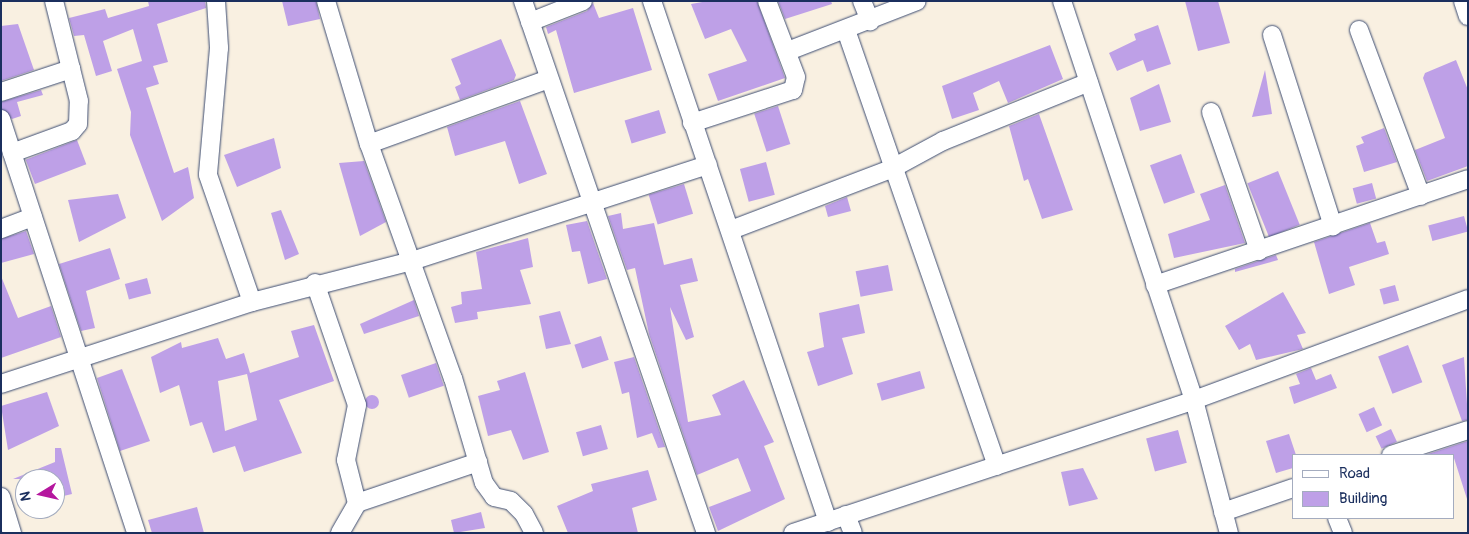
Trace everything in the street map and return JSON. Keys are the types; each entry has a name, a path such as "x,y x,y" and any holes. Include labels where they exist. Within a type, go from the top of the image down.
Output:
{"street":[{"path":"12,152 72,131 78,124 79,101 54,1"},
{"path":"216,1 219,48 208,175 252,302"},
{"path":"326,1 369,144 412,261 478,462 494,497 511,501 534,533"},
{"path":"523,1 706,533"},
{"path":"530,22 583,1"},
{"path":"652,1 692,123 731,230 828,522"},
{"path":"692,123 793,90 796,77 788,51 766,1"},
{"path":"862,1 870,21"},
{"path":"788,51 918,1"},
{"path":"1062,1 1194,400 1229,533"},
{"path":"1463,1 1468,16"},
{"path":"846,30 996,466"},
{"path":"1359,30 1421,196"},
{"path":"1272,35 1333,226"},
{"path":"1,92 71,69"},
{"path":"369,144 549,79"},
{"path":"731,230 893,168 943,141 1089,82"},
{"path":"1211,112 1259,251"},
{"path":"1,119 136,533"},
{"path":"1,384 315,283 412,261 708,165"},
{"path":"1155,286 1468,179"},
{"path":"1,229 33,218"},
{"path":"315,283 357,405 346,460 357,503"},
{"path":"793,533 1194,400 1468,299"},
{"path":"1394,454 1468,430"},
{"path":"340,533 357,503 478,462"},
{"path":"1222,512 1292,488"},
{"path":"1,497 12,533"},
{"path":"846,516 853,533"},
{"path":"1338,519 1342,533"}],"building":[{"path":"148,1 205,1 206,8 157,24 168,62 153,66 159,84 146,88 174,173 188,167 194,198 162,221 130,135 131,112 117,69 142,61 133,29 103,41 112,71 96,76 84,35 74,36 69,18 105,9 108,18 149,6"},
{"path":"282,1 316,1 320,19 288,26"},
{"path":"708,1 757,1 785,78 718,101 708,74 747,61 731,29 705,39 691,4"},
{"path":"778,1 831,1 832,4 785,19"},
{"path":"1185,1 1218,1 1230,43 1198,51"},
{"path":"593,3 599,18 633,8 652,70 574,93 556,30 548,34 546,27 587,11"},
{"path":"18,24 34,70 1,81 1,26"},
{"path":"1158,25 1171,64 1147,72 1143,60 1117,71 1109,53 1136,40 1134,34"},
{"path":"501,39 516,75 514,80 460,100 455,87 461,84 451,59"},
{"path":"1050,45 1063,79 1008,103 999,81 973,93 979,110 952,119 942,86"},
{"path":"1456,60 1468,90 1468,166 1427,181 1415,150 1445,138 1423,78 1425,73"},
{"path":"1265,70 1272,114 1252,117"},
{"path":"1159,84 1171,122 1140,131 1130,98"},
{"path":"41,90 43,95 17,102 21,116 12,119 1,109 1,102"},
{"path":"520,101 547,174 519,184 505,141 455,156 447,127"},
{"path":"778,106 790,144 767,152 754,114"},
{"path":"659,110 666,133 632,143 625,121"},
{"path":"1039,114 1073,210 1042,219 1028,179 1024,181 1009,126"},
{"path":"1384,128 1397,162 1364,172 1356,146 1364,143 1361,137"},
{"path":"274,138 281,168 237,187 224,155"},
{"path":"77,140 86,164 35,184 26,160"},
{"path":"1181,154 1195,193 1164,204 1150,165"},
{"path":"364,161 386,222 360,236 339,163"},
{"path":"766,162 775,195 749,202 740,169"},
{"path":"1278,171 1300,225 1269,237 1247,183"},
{"path":"1372,183 1376,198 1357,204 1353,188"},
{"path":"684,184 693,214 658,224 649,195"},
{"path":"1225,185 1245,243 1174,258 1168,234 1210,220 1200,194"},
{"path":"118,194 126,218 79,242 68,200"},
{"path":"847,197 851,211 828,217 825,206"},
{"path":"281,210 299,254 285,260 271,213"},
{"path":"621,213 623,229 654,223 664,265 692,258 698,281 680,285 694,337 686,340 670,307 688,422 721,415 712,395 744,380 774,442 764,446 785,499 718,531 709,507 751,491 738,458 697,475 649,334 635,268 627,270 608,216"},
{"path":"1464,216 1468,231 1432,241 1428,226"},
{"path":"587,221 607,279 588,284 580,251 572,252 566,225"},
{"path":"1370,223 1377,243 1385,241 1389,254 1349,267 1355,285 1329,294 1314,242"},
{"path":"26,231 34,254 1,263 1,239"},
{"path":"528,238 533,267 520,270 531,304 477,312 478,319 455,323 451,307 462,304 461,292 482,289 476,252"},
{"path":"110,248 120,279 86,291 95,328 81,331 59,264"},
{"path":"1276,255 1278,260 1235,272 1235,269"},
{"path":"888,265 893,291 861,297 856,271"},
{"path":"1,276 18,318 51,306 61,337 1,358"},
{"path":"147,278 151,293 129,299 125,284"},
{"path":"1395,285 1399,300 1384,305 1380,289"},
{"path":"1283,292 1306,333 1297,335 1303,349 1256,360 1250,344 1239,350 1225,326"},
{"path":"414,300 419,316 364,334 360,324"},
{"path":"859,304 865,333 842,338 853,374 818,386 807,352 824,347 819,313"},
{"path":"560,311 571,344 546,349 539,316"},
{"path":"314,325 334,381 279,400 302,453 244,472 235,446 213,453 202,422 190,426 179,385 160,393 151,357 181,342 182,348 218,338 226,359 244,353 250,373 299,357 291,331","holes":["247,374 257,420 225,431 218,381"]},
{"path":"601,336 609,360 582,368 574,345"},
{"path":"1408,345 1422,382 1392,394 1378,356"},
{"path":"634,357 665,447 658,448 652,433 637,438 629,392 622,394 614,362"},
{"path":"1464,357 1468,420 1462,421 1442,365"},
{"path":"436,363 444,386 409,398 401,375"},
{"path":"1311,368 1316,380 1331,374 1337,388 1294,404 1289,387 1300,384 1296,374"},
{"path":"122,369 150,441 120,451 97,378"},
{"path":"920,371 925,388 882,401 877,383"},
{"path":"525,372 549,452 523,460 511,430 488,436 478,396 500,390 497,381"},
{"path":"47,392 59,426 8,450 1,406"},
{"path":"369,395 375,395 379,402 375,409 369,409 365,405 365,399"},
{"path":"1374,407 1382,425 1367,432 1358,414"},
{"path":"601,425 608,449 583,456 576,432"},
{"path":"1391,429 1397,442 1382,449 1376,436"},
{"path":"1178,430 1187,463 1155,471 1146,439"},
{"path":"1289,434 1296,454 1292,454 1292,468 1276,473 1266,441"},
{"path":"1468,441 1468,499 1454,454 1428,454"},
{"path":"55,448 61,448 72,494 65,496 65,469 38,469 55,462"},
{"path":"1083,468 1098,499 1069,506 1061,472"},
{"path":"648,470 657,500 632,508 638,533 568,533 557,506 593,491 591,484"},
{"path":"197,507 204,533 152,533 148,520"},
{"path":"481,512 485,528 454,533 451,520"}]}
